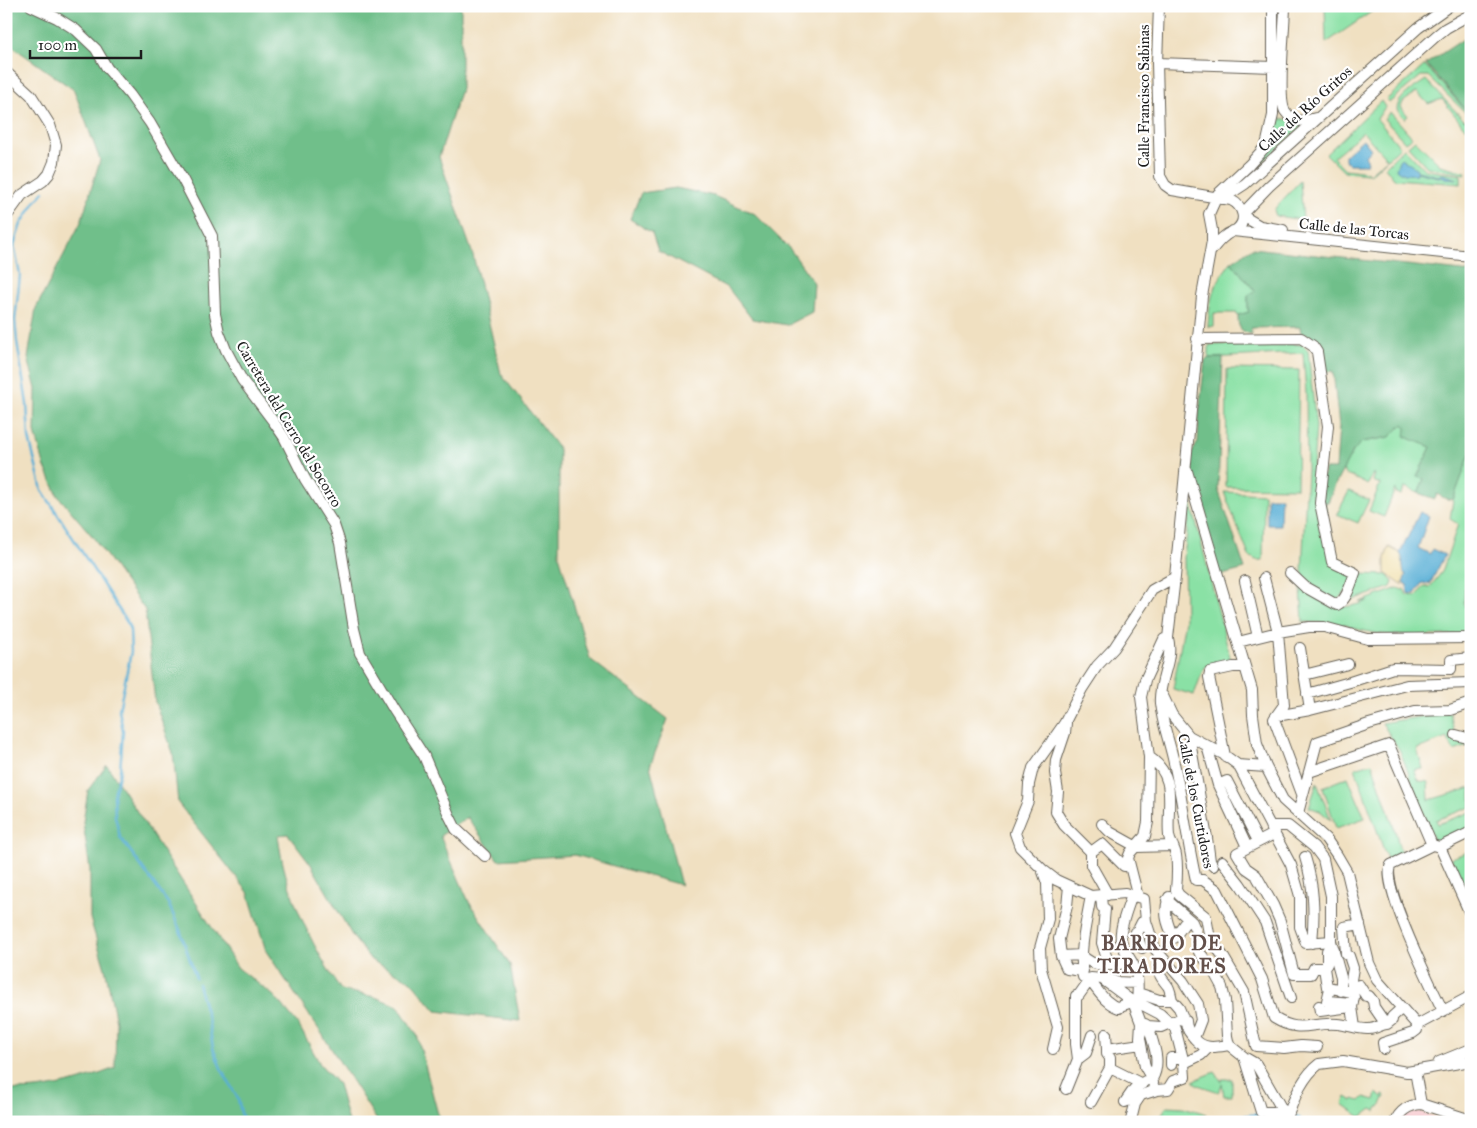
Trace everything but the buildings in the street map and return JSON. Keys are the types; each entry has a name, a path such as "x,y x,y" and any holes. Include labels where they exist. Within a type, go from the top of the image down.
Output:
{"street":[{"name":"Carretera del Cerro del Socorro","path":"31,6 58,18 84,37 96,49 107,68 122,84 150,123 202,215 212,236 215,314 226,350 242,380 280,432 305,480 338,534 354,629 360,653 424,756 456,829 485,856"},
{"name":"Calle Francisco Sabinas","path":"1159,6 1157,63 1160,176 1168,188 1192,193 1216,203"},
{"path":"1273,6 1273,115 1266,146 1216,203 1208,217 1212,241 1202,296 1197,339 1168,638 1170,651 1161,688 1172,715 1189,736 1226,756 1238,765 1290,865 1300,896 1300,927 1306,944 1333,946"},
{"path":"1285,6 1282,82 1284,109 1289,116 1296,120 1307,121 1317,118"},
{"name":"Calle del Río Gritos","path":"1216,203 1245,184 1418,28 1444,8"},
{"path":"1210,252 1240,226 1243,214 1269,186 1436,36 1453,23 1471,14"},
{"path":"1157,63 1273,66"},
{"path":"6,72 29,92 36,102 56,139 56,151 49,174 43,181 22,195 6,217"},
{"path":"1259,198 1256,210 1258,218 1268,228"},
{"path":"1216,203 1231,200 1238,203 1243,214 1256,224 1268,228 1471,250"},
{"path":"1211,226 1219,232 1231,232"},
{"name":"Calle de las Torcas","path":"1231,232 1471,256"},
{"path":"1197,339 1301,338 1308,341 1317,352 1328,426 1320,503 1332,562 1355,573 1342,602 1337,605 1305,586 1290,573"},
{"path":"1185,465 1252,690 1257,744 1266,768 1283,800 1326,839 1338,855 1347,872 1369,963 1377,980 1417,1025 1417,1030 1413,1033 1384,1043 1384,1049"},
{"path":"1175,577 1152,590 1114,648 1098,666 1082,689 1067,719 1033,768 1029,784 1028,801 1015,833 1020,847 1056,880 1100,896 1125,893 1144,899 1146,921 1155,949 1183,981 1198,1004 1201,1020 1193,1037"},
{"path":"1264,578 1278,632 1284,705 1274,719 1302,794"},
{"path":"1245,581 1258,637"},
{"path":"1238,642 1278,632 1318,627 1368,639 1471,638"},
{"path":"1066,1089 1078,1058 1076,996 1079,995 1091,978 1107,978 1124,984 1136,995 1160,1014 1175,1028 1185,1077 1173,1080 1168,1089 1141,1095 1124,1102 1134,1089 1154,1074 1156,1054 1136,995 1136,970 1125,952 1121,939 1122,926 1137,897 1129,855 1145,836 1147,828 1148,757 1140,697 1145,680 1164,639 1168,638"},
{"path":"1300,648 1310,710"},
{"path":"1307,694 1393,668 1451,669 1451,660 1471,658"},
{"path":"1304,675 1348,664"},
{"path":"1226,756 1209,677 1210,672 1233,667 1244,667"},
{"path":"1278,714 1310,710 1407,685 1471,683"},
{"name":"Calle de los Curtidores","path":"1161,688 1160,702 1175,764 1185,831 1196,880 1203,880 1217,890 1262,979 1274,1018 1285,1025 1302,1028 1337,1024 1369,1029 1387,1017"},
{"path":"1298,813 1317,742 1415,711 1450,710 1471,704"},
{"path":"1067,719 1066,733 1056,760 1055,772 1058,792 1056,812 1064,825 1091,852 1092,865 1102,907 1105,909 1102,943 1109,966"},
{"path":"1456,735 1471,739"},
{"path":"1189,736 1206,828 1210,861 1217,864 1240,884 1265,922 1291,998"},
{"path":"1309,772 1389,745 1471,916"},
{"path":"1207,746 1218,785 1247,847"},
{"path":"1148,757 1160,766 1168,784 1169,836 1177,857 1176,890 1206,917 1210,939 1210,966"},
{"path":"1238,765 1266,768"},
{"path":"1218,785 1227,781 1258,841"},
{"path":"1102,824 1110,832 1137,847 1173,846"},
{"path":"1324,968 1314,968 1311,974 1294,974 1280,921 1256,875 1246,868 1237,853 1258,841 1272,830 1288,826 1316,849 1324,859 1331,896 1333,946 1341,977 1341,991"},
{"path":"1442,1011 1417,959 1399,911 1388,872 1391,865 1471,832"},
{"path":"1091,852 1102,844 1124,866 1130,866"},
{"path":"1290,865 1316,849"},
{"path":"1305,857 1311,876 1315,915 1312,943"},
{"path":"1042,869 1047,883 1048,919 1040,948 1041,970 1058,1027 1053,1049"},
{"path":"1069,886 1067,906 1059,939 1061,956 1067,969 1082,971"},
{"path":"1176,890 1170,894 1167,900 1165,914 1167,925 1174,938 1184,924 1190,920"},
{"path":"1100,896 1084,928 1082,971 1087,983 1113,1006 1121,1009"},
{"path":"1167,900 1190,920 1195,929 1199,952 1210,966 1224,993 1232,1046 1244,1057 1256,1064 1286,1115"},
{"path":"1142,948 1135,932 1141,923 1146,921"},
{"path":"1360,924 1344,927 1333,946 1327,952 1327,964 1324,968 1327,987 1341,991 1356,988 1366,996 1369,996 1373,1001 1374,1007 1387,1017 1402,1008"},
{"path":"1344,927 1346,954 1349,956 1353,968 1356,988 1352,1005 1356,1027"},
{"path":"1210,939 1223,956 1244,992 1256,1046"},
{"path":"1061,956 1082,955 1084,958 1097,964 1109,966 1132,962"},
{"path":"1159,955 1158,964 1162,981 1168,986 1172,1000 1180,1008 1186,1021 1186,1027 1200,1044 1209,1047 1317,1047"},
{"path":"1102,979 1112,987 1136,995 1158,1000 1172,1000"},
{"path":"1112,987 1121,1009"},
{"path":"1330,988 1327,1000 1352,1005"},
{"path":"1121,1009 1136,995"},
{"path":"1417,1025 1471,996"},
{"path":"1319,1006 1320,1011 1352,1005"},
{"path":"1145,1024 1161,1027 1169,1022 1179,1019 1184,1020"},
{"path":"1145,1024 1140,1038 1145,1067 1151,1077 1155,1091"},
{"path":"1091,1102 1110,1068 1106,1034"},
{"path":"1078,1058 1086,1053 1092,1035"},
{"path":"1177,1037 1193,1037"},
{"path":"1107,1049 1141,1044"},
{"path":"1171,1065 1171,1058 1183,1060 1201,1055 1209,1047"},
{"path":"1416,1071 1471,1049"},
{"path":"1244,1057 1262,1112 1286,1115"},
{"path":"1286,1115 1305,1080 1319,1064 1343,1061 1407,1072 1471,1061"},
{"path":"1110,1068 1142,1084"},
{"path":"1416,1071 1421,1104"},
{"path":"1131,1120 1141,1095"},
{"path":"1395,1122 1406,1108 1421,1104 1471,1120"}],"shaded area":[{"path":"1418,1112 1449,1122 1400,1122 1406,1114"}],"green space":[{"path":"6,6 461,6 461,89 439,157 473,255 501,374 559,449 559,555 590,659 668,719 650,766 681,885 575,855 498,860 467,817 440,836 469,902 510,965 520,1021 436,1011 411,981 371,960 353,937 310,863 288,834 278,835 286,876 300,916 319,954 341,990 375,997 398,1006 417,1035 440,1122 378,1122 266,951 248,892 178,803 173,753 155,702 145,610 93,537 58,496 44,465 35,432 36,389 28,358 36,308 81,222 100,160 74,90 6,42"},
{"path":"1325,6 1380,6 1326,43"},
{"path":"1471,34 1471,113 1469,113 1426,64"},
{"path":"1425,65 1468,113 1471,113 1471,118 1428,76 1421,76 1390,102 1386,100"},
{"path":"1426,80 1463,119 1471,122 1470,127 1464,127 1442,99 1428,104 1417,92 1403,102 1401,107 1408,116 1405,119 1397,110 1400,100"},
{"path":"1381,101 1385,107 1377,119 1400,147 1370,175 1387,159 1363,132 1333,157 1345,169 1368,172 1368,174 1344,172 1326,154"},
{"path":"1390,112 1412,137 1405,142 1384,119"},
{"path":"1274,119 1285,119 1303,125 1252,172 1249,169 1268,151 1273,137"},
{"path":"1415,140 1440,165 1466,172 1465,174 1427,167 1408,146"},
{"path":"1404,148 1425,170 1461,175 1461,184 1394,179 1385,167"},
{"path":"1300,181 1303,220 1276,216 1274,210"},
{"path":"676,188 714,196 755,214 790,249 814,283 812,312 787,325 752,319 728,288 658,251 652,233 630,219 641,193"},
{"path":"1252,248 1471,272 1471,451 1453,500 1446,499 1437,494 1435,499 1418,493 1424,479 1417,477 1431,447 1405,437 1406,428 1403,424 1390,437 1362,442 1353,451 1328,502 1320,503 1324,469 1336,469 1339,426 1333,371 1325,372 1322,353 1312,339 1301,333 1300,327 1251,328 1251,334 1240,328 1238,315 1249,312 1248,295 1255,291 1231,262"},
{"path":"1231,262 1255,291 1248,295 1248,310 1250,312 1238,315 1237,313 1214,313 1214,326 1208,327 1210,307 1216,285"},
{"path":"1287,343 1303,345 1308,350 1316,426 1313,468 1316,469 1317,475 1322,476 1332,561 1355,573 1350,587 1333,606 1346,607 1359,604 1398,588 1404,589 1407,595 1417,596 1424,586 1430,587 1442,572 1458,524 1450,519 1453,500 1471,451 1471,564 1465,582 1464,602 1471,618 1471,634 1390,635 1374,633 1343,624 1343,626 1329,623 1303,622 1301,588 1305,582 1302,571 1307,470 1306,394 1303,353 1209,358 1209,345"},
{"path":"1209,358 1223,358 1218,489 1245,569 1219,576 1185,465 1198,442 1205,360"},
{"path":"1227,369 1299,370 1297,488 1226,487"},
{"path":"1403,424 1410,439 1431,447 1417,476 1424,479 1418,493 1405,487 1401,495 1395,492 1395,489 1384,517 1369,511 1380,484 1373,481 1375,474 1373,473 1368,485 1344,473 1343,468 1356,447 1362,442 1390,437"},
{"path":"1349,491 1369,500 1358,523 1337,514"},
{"path":"1224,492 1264,494 1263,560 1256,560 1249,556"},
{"path":"1191,502 1231,661 1204,667 1194,695 1173,689 1185,620 1184,556"},
{"path":"1358,574 1387,575 1393,582 1391,587 1347,602"},
{"path":"1450,712 1455,738 1471,742 1471,745 1454,751 1447,738 1417,749 1423,769 1414,770 1419,781 1428,782 1429,800 1471,788 1471,807 1436,820 1438,824 1471,812 1471,830 1441,844 1434,841 1400,751 1382,723"},
{"path":"1372,763 1401,854 1387,859 1355,768"},
{"path":"107,765 238,968 274,996 299,1026 320,1064 338,1084 348,1122 6,1122 6,1089 47,1088 115,1068 116,1022 106,972 90,918 90,870 83,822 88,790"},
{"path":"1348,777 1365,818 1336,828 1323,787"},
{"path":"1317,783 1331,820 1320,811 1309,807"},
{"path":"1471,851 1471,881 1463,884 1451,858"},
{"path":"1215,1072 1222,1082 1222,1079 1232,1079 1232,1096 1224,1096 1222,1084 1219,1092 1198,1085 1193,1081"},
{"path":"1377,1093 1382,1098 1383,1095 1385,1096 1380,1107 1376,1111 1372,1109 1361,1117 1343,1104 1346,1097 1353,1101 1354,1099 1360,1101 1364,1097 1375,1100"},
{"path":"1167,1106 1183,1107 1207,1114 1187,1122 1164,1122 1164,1118 1160,1117"}],"sand":[{"path":"1389,547 1400,553 1403,559 1406,576 1402,585 1385,573 1385,558"}],"water":[{"path":"1363,139 1371,149 1365,156 1367,164 1349,164 1345,161 1345,155"},
{"path":"1401,158 1417,169 1417,171 1438,176 1442,174 1458,179 1439,177 1417,172 1417,174 1403,173 1396,169"},
{"path":"1267,497 1281,497 1280,525 1267,525"},
{"path":"1420,512 1429,516 1418,548 1430,554 1432,549 1445,555 1430,584 1422,583 1415,594 1408,593 1407,585 1403,583 1406,574 1404,574 1400,553"}],"waterway":[{"path":"44,192 21,224 14,245 20,275 15,320 27,404 29,438 42,490 127,622 130,630 131,652 119,710 123,731 120,771 114,794 115,816 120,837 168,903 180,930 196,978"},
{"path":"198,984 208,1019 213,1048 221,1068 238,1099 243,1122"},
{"path":"1240,1122 1284,1117 1295,1122"}],"district":[{"name":"BARRIO DE TIRADORES","path":"1162,954"}]}
